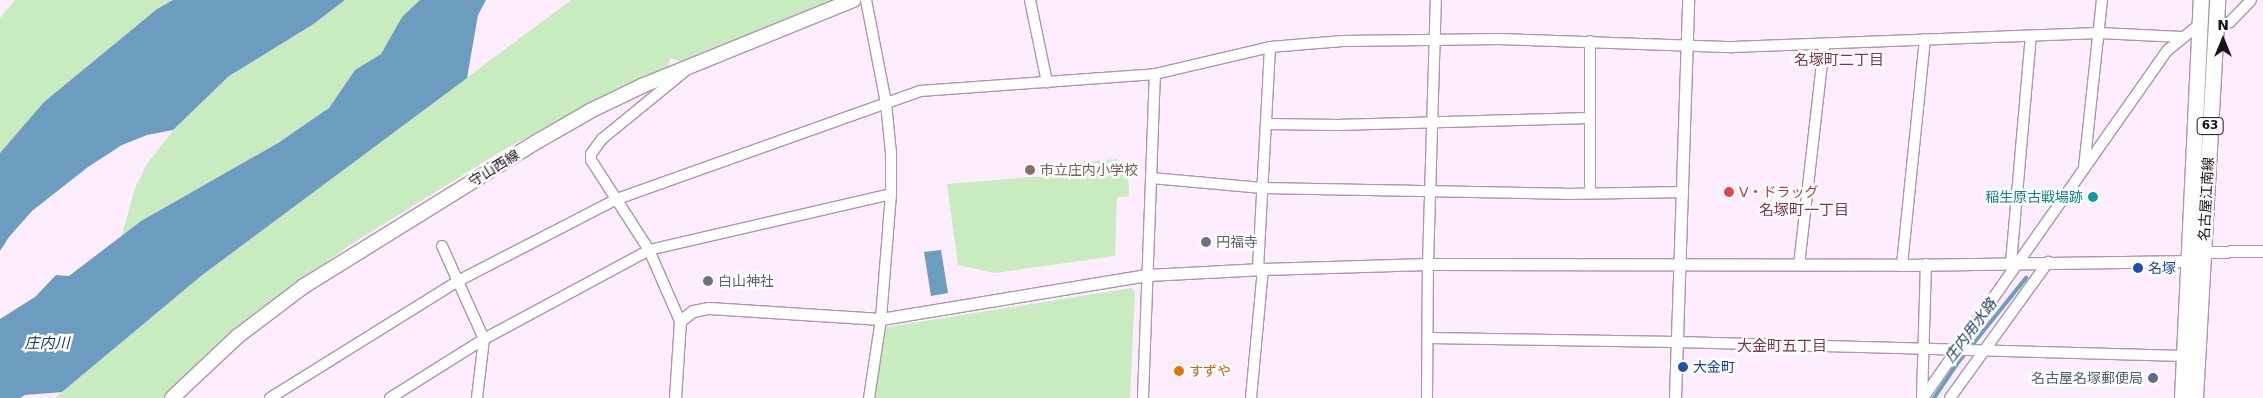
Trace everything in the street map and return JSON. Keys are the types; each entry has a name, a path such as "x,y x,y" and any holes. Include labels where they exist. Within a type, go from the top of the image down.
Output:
{"main road":[{"name":"守山西線","path":"172,398 238,336 304,286 592,110 692,65 853,0"},
{"name":"名古屋江南線","path":"2195,398 2201,0"},
{"name":"名古屋江南線","path":"2182,398 2184,356 2196,256 2217,0"}],"street":[{"path":"866,0 886,103 890,137 891,194 881,319 869,398"},
{"path":"1030,0 1047,82"},
{"path":"1427,398 1429,338 1428,264 1434,123 1436,0"},
{"path":"1675,398 1688,0"},
{"path":"2084,169 2102,0"},
{"path":"2215,28 2230,22 2252,0"},
{"path":"1922,398 1958,350 2015,263 2168,50 2200,24"},
{"path":"270,398 458,281 617,199 920,91 1155,74 1270,48 1343,41 1498,39 1733,47 2099,33 2182,37"},
{"path":"2015,263 2031,36"},
{"path":"1902,264 1925,39"},
{"path":"1590,42 1590,193"},
{"path":"1799,265 1824,44"},
{"path":"1251,398 1261,269 1270,48"},
{"path":"675,398 680,321 649,250 591,160 591,154 608,133 692,65"},
{"path":"1143,398 1155,74"},
{"path":"1266,124 1434,123 1502,119 1589,118"},
{"path":"1151,178 1263,188 1590,193 1683,192"},
{"path":"390,398 484,339 649,250 891,194"},
{"path":"442,246 484,339 477,398"},
{"path":"680,321 693,311 709,308 881,319 1148,275 1261,269 1428,264 1799,265 2015,263 2196,256 2263,251"},
{"path":"1950,398 1983,349 2048,262"},
{"path":"1922,398 1925,348 1926,264"},
{"path":"1429,338 1983,349 2184,356"}],"green space":[{"path":"15,0 173,0 157,9 44,102 0,153 0,18"},
{"path":"345,0 420,0 402,17 381,54 355,70 329,108 278,143 141,221 122,235 135,188 147,164 173,130 229,76 312,25"},
{"path":"571,0 853,0 692,65 670,58 668,68 614,91 505,149 350,245 254,313 172,387 163,398 55,398 201,276"},
{"path":"1117,159 1128,167 1129,196 1117,197 1115,256 995,273 958,265 947,184 1056,175 1057,164"},
{"path":"1131,288 1135,291 1130,398 872,398 881,328"}],"water":[{"path":"173,0 345,0 312,25 229,76 173,130 147,135 122,145 88,167 32,211 9,237 0,251 0,153 44,102 157,9"},
{"name":"庄内川","path":"420,0 486,0 478,15 467,78 201,276 62,392 25,395 20,398 0,398 0,319 35,297 56,275 69,276 141,221 278,143 329,108 355,70 381,54 402,17"},
{"path":"941,250 948,293 931,296 924,252"}],"waterway":[{"name":"庄内用水路","path":"1934,398 1956,365 2026,278"}],"place":[{"name":"市立庄内小学校","path":"1030,170"},
{"name":"V・ドラッグ","path":"1729,192"},
{"name":"稲生原古戦場跡","path":"2093,197"},
{"name":"円福寺","path":"1206,242"},
{"name":"名塚","path":"2138,268"},
{"name":"白山神社","path":"708,281"},
{"name":"大金町","path":"1683,367"},
{"name":"すずや","path":"1179,371"},
{"name":"名古屋名塚郵便局","path":"2153,378"}],"district":[{"name":"名塚町二丁目","path":"1839,61"},
{"name":"名塚町一丁目","path":"1804,211"},
{"name":"大金町五丁目","path":"1782,347"}]}
